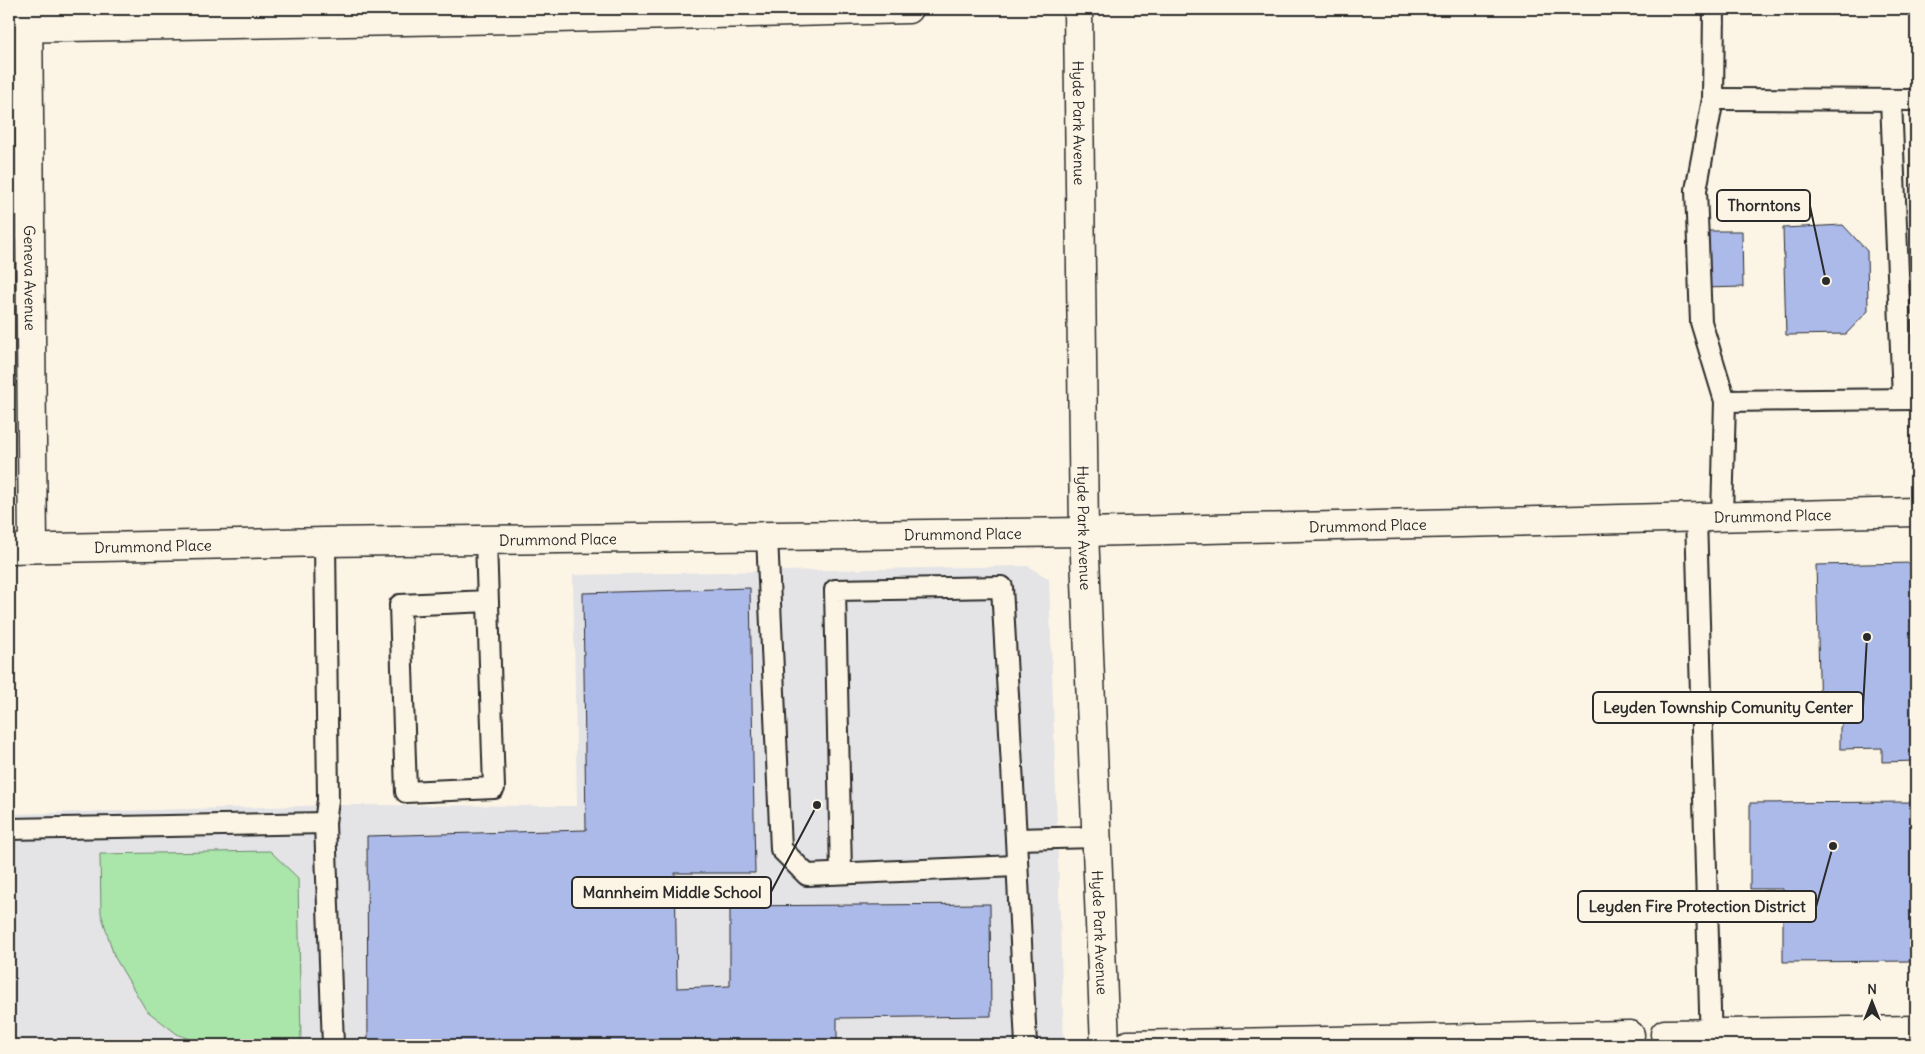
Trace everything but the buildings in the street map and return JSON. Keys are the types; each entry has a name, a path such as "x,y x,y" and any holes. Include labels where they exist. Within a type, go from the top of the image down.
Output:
{"street":[{"path":"22,22 908,9"},
{"name":"Hyde Park Avenue","path":"1078,9 1084,532 1105,1045"},
{"name":"Geneva Avenue","path":"21,548 22,22"},
{"name":"Drummond Place","path":"21,548 1084,532 1916,512"},
{"path":"1665,1034 1711,1039 1916,1030"},
{"path":"1128,1045 1630,1035"}],"lane":[{"path":"1711,1039 1709,517 1725,401 1701,322 1696,190 1713,99 1714,9"},
{"path":"1713,99 1916,100"},
{"path":"1725,401 1910,399 1891,100"},
{"path":"768,536 781,850 807,875 1016,866"},
{"path":"486,541 488,600 494,788 406,792 400,605 488,600"},
{"path":"325,542 328,800 325,823 333,1045"},
{"path":"840,873 835,590 1002,587 1026,1045"},
{"path":"9,829 325,823"},
{"path":"1016,839 1096,837"}],"shaded area":[{"path":"1028,566 1049,579 1064,1045 9,1045 9,814 336,805 577,806 573,575"}],"green space":[{"path":"270,851 298,878 301,1041 289,1045 203,1045 177,1034 146,1010 114,956 101,913 100,854"}],"place":[{"name":"Thorntons","path":"1826,281"},
{"name":"Leyden Township Comunity Center","path":"1867,637"},
{"name":"Mannheim Middle School","path":"817,805"},
{"name":"Leyden Fire Protection District","path":"1833,846"}]}
